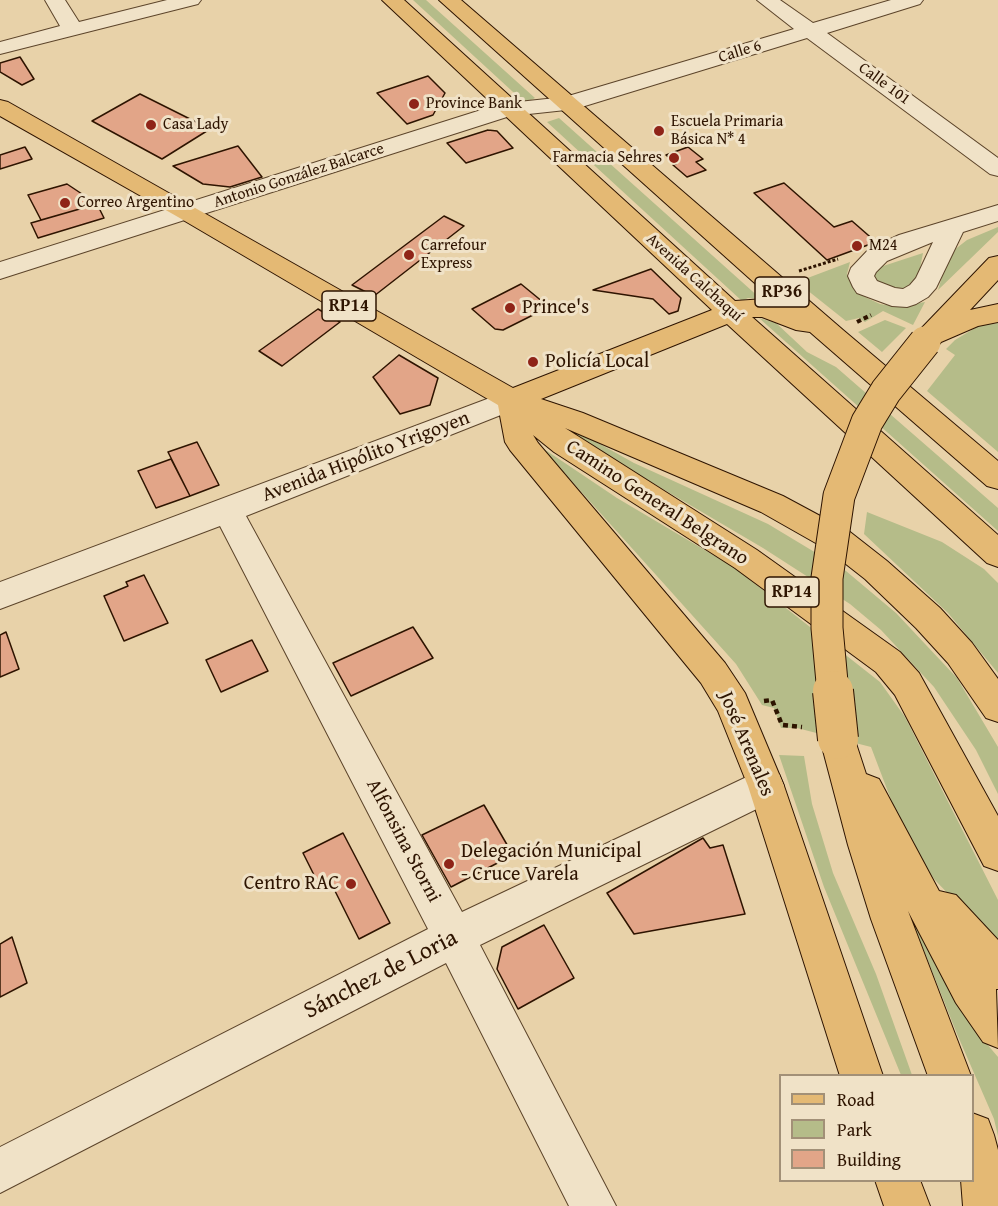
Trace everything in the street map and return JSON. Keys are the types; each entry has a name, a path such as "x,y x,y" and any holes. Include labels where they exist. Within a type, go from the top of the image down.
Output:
{"main road":[{"name":"Avenida Calchaquí","path":"392,0 730,312 998,554"},
{"name":"RP36","path":"449,0 833,337 998,478"},
{"name":"Camino General Belgrano","path":"0,107 187,212 511,400 564,444 746,560 866,644 888,662 907,684 998,853"},
{"path":"949,1074 891,919 867,845 838,739 828,640 827,578 839,496 867,422 886,391 924,342 998,264"},
{"name":"Avenida Hipólito Yrigoyen","path":"511,400 742,308 765,308 795,318 833,337"},
{"path":"924,342 964,322 998,313"},
{"name":"Camino General Belgrano","path":"511,400 573,420 664,457 772,504 816,526 870,564 928,618 960,653 998,707"},
{"name":"José Arenales","path":"511,400 520,442 713,673 733,704 765,786 861,1074"},
{"path":"838,739 971,988 998,1027"},
{"path":"890,836 920,883 947,916 998,969"},
{"path":"974,1143 984,1184 986,1206"},
{"path":"898,1182 907,1206"}],"street":[{"path":"55,0 73,30"},
{"path":"0,48 191,0"},
{"name":"Calle 101","path":"767,0 896,92 998,169"},
{"name":"Calle 6","path":"567,104 913,0"},
{"name":"Antonio González Balcarce","path":"0,271 508,109 567,104"},
{"path":"951,230 998,213"},
{"name":"Avenida Hipólito Yrigoyen","path":"0,596 459,422 511,400"},
{"name":"Alfonsina Storni","path":"227,510 454,937 593,1206"},
{"name":"Sánchez de Loria","path":"0,1171 454,937 765,786"}],"path":[{"path":"772,700 782,725 801,727"}],"green space":[{"path":"413,0 426,0 535,98 525,103"},
{"path":"559,118 761,299 748,298 742,301 547,122"},
{"path":"998,227 998,232 938,290 949,254 967,240"},
{"path":"923,253 917,284 906,291 892,293 873,279 871,270"},
{"path":"850,262 847,274 853,286 865,297 880,304 898,307 925,302 913,325 883,311 865,322 859,318 846,321 797,282"},
{"path":"759,318 776,323 807,352 836,367 998,508 998,531"},
{"path":"885,320 906,328 882,352 858,332"},
{"path":"998,323 998,452 927,391 955,355 946,349 955,340 980,325"},
{"path":"564,424 634,463 768,524 846,571 896,613 957,678 998,747 998,794 976,750 934,687 881,630 850,604 763,548 566,432"},
{"path":"541,447 617,498 735,568 880,682 905,717 998,900 998,946 934,879 901,826 871,747 797,728 781,728 774,708 762,705 736,664"},
{"path":"867,512 942,542 984,569 998,583 998,673 948,613 864,534"},
{"path":"779,755 804,756 812,804 833,873 876,974 912,1074 901,1074 824,887"},
{"path":"897,883 981,1037 998,1057 998,1136 994,1119 957,1034"}],"building":[{"path":"20,57 34,79 22,85 0,72 0,63"},
{"name":"Province Bank","path":"428,76 445,93 433,115 407,124 377,93"},
{"name":"Casa Lady","path":"140,94 210,129 162,159 92,121"},
{"path":"488,130 497,131 513,148 466,163 447,143"},
{"path":"238,146 262,177 230,187 203,184 173,166"},
{"path":"25,147 32,159 0,169 0,155"},
{"path":"688,147 703,159 696,162 706,170 687,177 673,165 676,164 666,155"},
{"path":"784,183 834,227 852,221 876,242 827,260 754,193"},
{"path":"67,184 97,204 41,220 28,195"},
{"path":"97,204 104,218 38,238 31,223"},
{"name":"Carrefour Express","path":"444,216 464,226 374,296 352,285"},
{"path":"651,269 681,298 678,311 669,314 653,299 593,290"},
{"name":"Prince's","path":"521,284 549,307 503,330 495,329 472,309"},
{"path":"318,309 340,322 282,366 259,351"},
{"path":"399,355 438,378 430,405 400,414 373,377"},
{"path":"197,442 219,485 190,496 168,452"},
{"path":"171,459 190,496 156,508 138,471"},
{"path":"144,575 168,623 124,641 104,596 128,586 126,582"},
{"path":"413,627 433,658 351,696 333,663"},
{"path":"6,632 19,669 0,677 0,635"},
{"path":"252,640 268,671 221,692 206,660"},
{"path":"484,805 513,855 451,887 422,835"},
{"name":"Centro RAC","path":"343,833 390,923 359,939 330,881 320,887 303,853"},
{"path":"703,838 710,848 723,845 745,914 634,934 607,893"},
{"path":"544,925 574,978 518,1009 497,969 502,947"},
{"path":"12,937 27,983 0,997 0,944"}],"place":[{"name":"Province Bank","path":"414,104"},
{"name":"Casa Lady","path":"151,125"},
{"name":"Escuela Primaria Básica N* 4","path":"659,131"},
{"name":"Farmacia Sehres","path":"674,158"},
{"name":"Correo Argentino","path":"65,203"},
{"name":"M24","path":"857,246"},
{"name":"Carrefour Express","path":"409,255"},
{"name":"Prince's","path":"510,308"},
{"name":"Policía Local","path":"533,362"},
{"name":"Delegación Municipal - Cruce Varela","path":"449,864"},
{"name":"Centro RAC","path":"351,884"}]}
